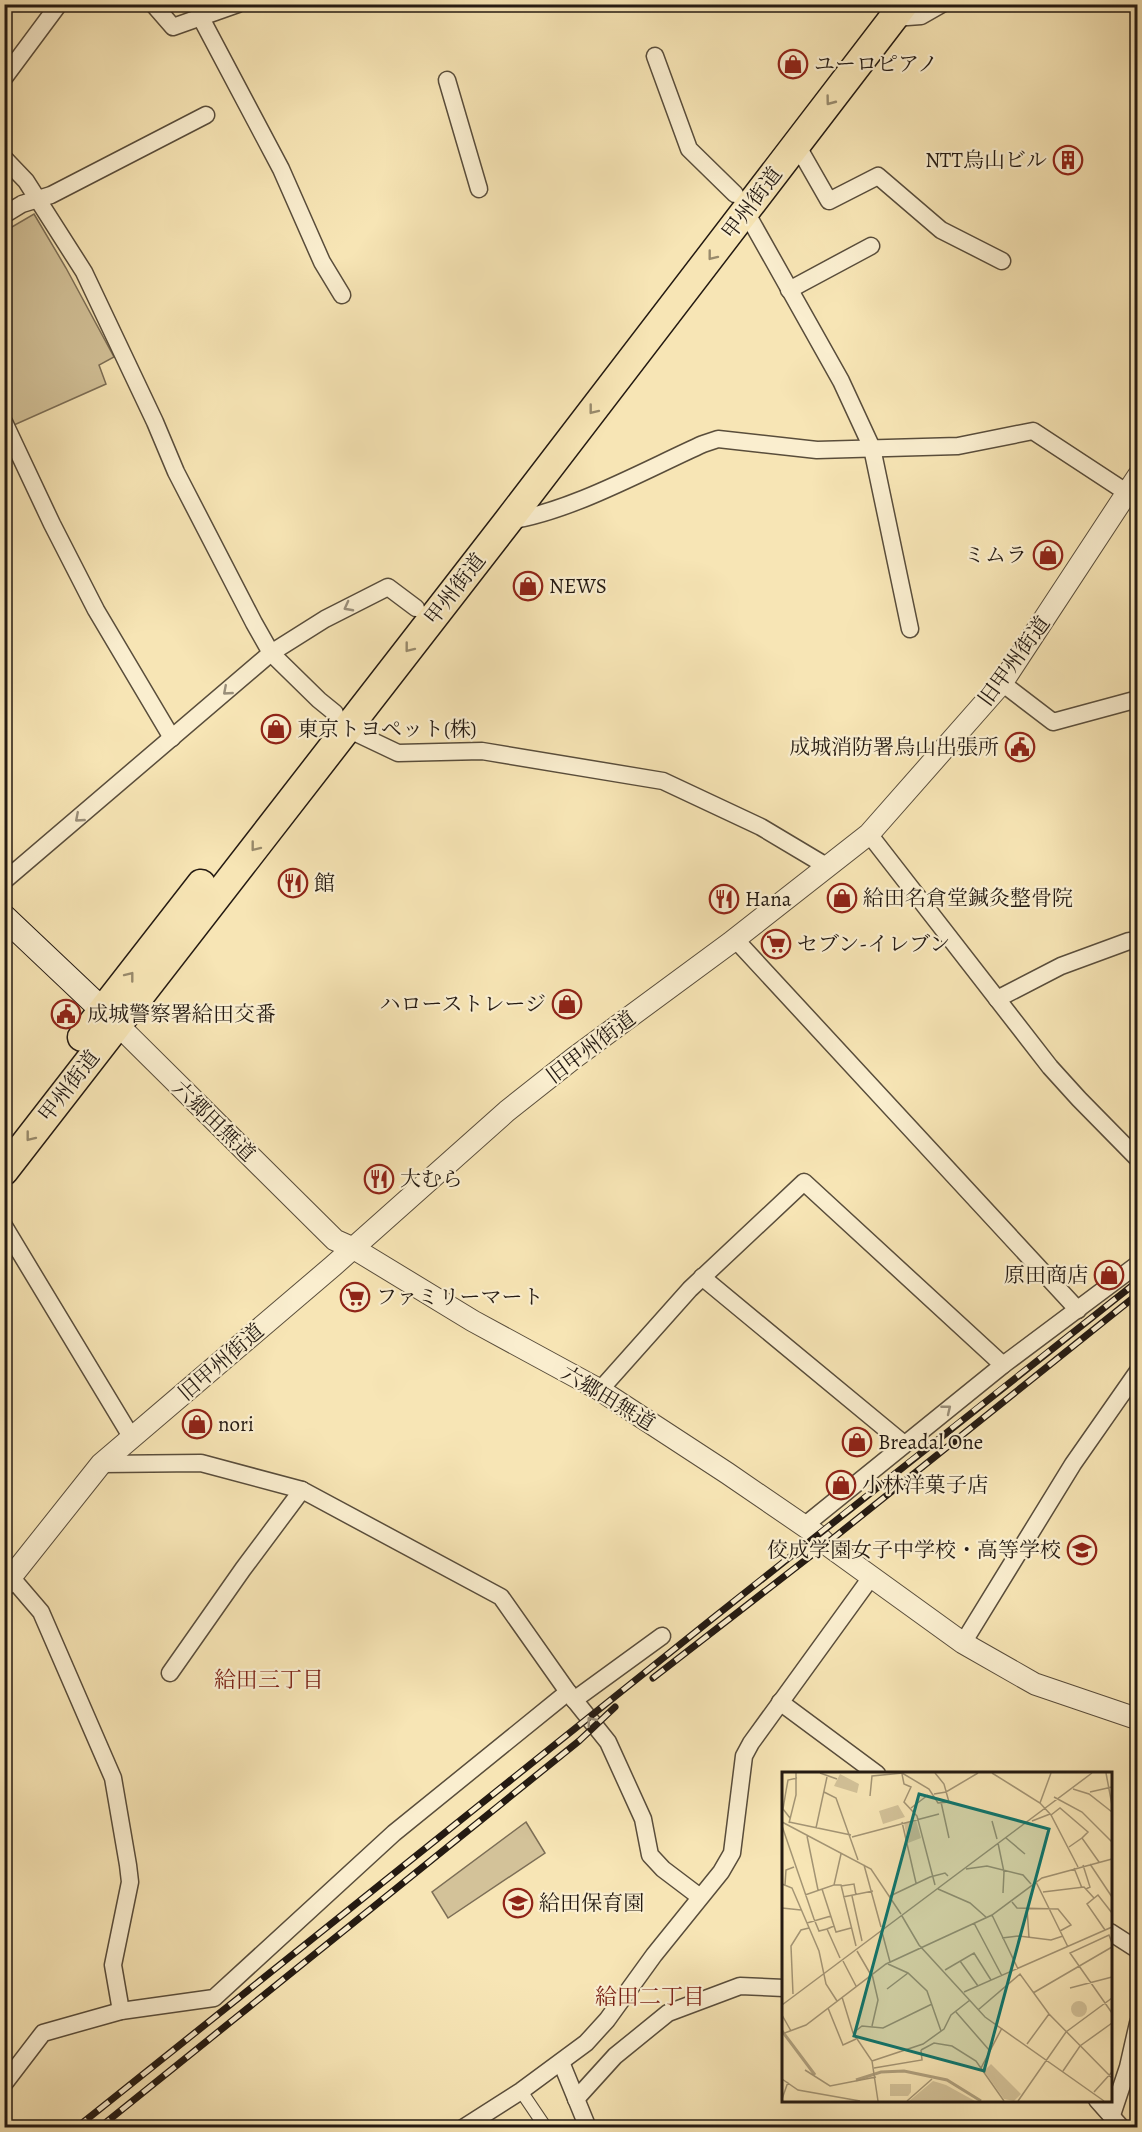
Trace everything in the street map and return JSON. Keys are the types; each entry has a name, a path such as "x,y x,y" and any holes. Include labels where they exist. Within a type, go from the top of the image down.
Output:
{"highway":[{"name":"甲州街道","path":"4,1171 110,1018 341,719 508,521 741,203 797,145 893,9"},
{"name":"甲州街道","path":"341,719 416,608 741,203 893,9"},
{"name":"甲州街道","path":"4,1139 110,1018"}],"main road":[{"path":"4,917 110,1018"}],"street":[{"path":"4,78 59,4"},
{"path":"153,4 173,27 238,4"},
{"path":"893,9 921,16 942,4"},
{"path":"201,18 277,160 322,262 342,295"},
{"path":"655,56 689,148 741,203 841,381 872,448 909,629"},
{"path":"447,80 479,189"},
{"path":"4,215 38,198 51,195 206,115"},
{"path":"797,145 829,201 878,176 941,230 1002,261"},
{"path":"4,158 26,181 38,198 84,272 155,422 176,472 271,653 318,700 358,734 398,753 482,751 663,782 760,827 828,867"},
{"path":"789,290 871,246"},
{"path":"4,422 96,610 172,738"},
{"path":"508,521 544,513 717,440 817,450 958,446 1033,431 1132,484"},
{"name":"旧甲州街道","path":"8,1582 101,1464 353,1248 507,1112 869,834 1002,683 1132,484"},
{"path":"4,881 271,653 326,619 388,587 416,608"},
{"path":"1002,683 1053,722 1136,702"},
{"path":"869,834 1050,1067 1078,1099 1137,1158"},
{"path":"735,939 1078,1310"},
{"path":"997,999 1061,966 1137,941"},
{"name":"六郷田無道","path":"110,1018 334,1240 353,1248 473,1321 600,1390 804,1526 963,1643 1035,1684 1137,1719"},
{"path":"600,1390 690,1289 804,1182 1003,1365"},
{"path":"4,1226 132,1438"},
{"path":"804,1526 1003,1365 1137,1264"},
{"path":"702,1277 904,1444"},
{"path":"963,1643 1073,1464 1137,1371"},
{"path":"101,1464 201,1463 302,1490 501,1597 571,1696 608,1742 643,1818 650,1855 663,1869 700,1897"},
{"path":"170,1673 302,1490"},
{"path":"463,2127 521,2091 586,2043 607,2020 654,1955 721,1872 732,1853 744,1756 780,1702 872,1576"},
{"path":"8,1582 41,1612 113,1778 130,1882 114,1965 121,2011"},
{"path":"4,2084 43,2033 121,2011 214,1998 394,1833 571,1696 662,1636"},
{"path":"780,1702 876,1772"},
{"path":"1112,1933 1137,1950"},
{"path":"576,2100 615,2056 668,2013 740,1986 782,1988"},
{"path":"1117,2121 1137,2023"},
{"path":"561,2062 588,2127"},
{"path":"521,2091 546,2127"},
{"path":"1099,2102 1117,2121"}],"shaded area":[{"path":"34,214 114,357 99,365 106,384 14,425 5,406 5,231"},
{"path":"526,1822 545,1853 448,1918 432,1892"}],"railway":[{"path":"76,2128 1138,1281"},
{"path":"653,1678 826,1544 1138,1294"},
{"path":"99,2128 579,1741 615,1707"}],"place":[{"name":"ユーロピアノ","path":"793,64"},
{"name":"NTT烏山ビル","path":"1068,160"},
{"name":"ミムラ","path":"1048,555"},
{"name":"NEWS","path":"528,586"},
{"name":"東京トヨペット(株)","path":"276,729"},
{"name":"成城消防署烏山出張所","path":"1020,747"},
{"name":"館","path":"293,883"},
{"name":"給田名倉堂鍼灸整骨院","path":"842,898"},
{"name":"Hana","path":"724,899"},
{"name":"セブン-イレブン","path":"776,944"},
{"name":"ハローストレージ","path":"567,1004"},
{"name":"成城警察署給田交番","path":"66,1014"},
{"name":"大むら","path":"379,1179"},
{"name":"原田商店","path":"1109,1275"},
{"name":"ファミリーマート","path":"355,1297"},
{"name":"nori","path":"197,1424"},
{"name":"Breadal One","path":"857,1442"},
{"name":"小林洋菓子店","path":"841,1485"},
{"name":"佼成学園女子中学校・高等学校","path":"1082,1550"},
{"name":"給田保育園","path":"518,1903"}],"district":[{"name":"給田三丁目","path":"269,1679"},
{"name":"給田二丁目","path":"650,1996"}]}
